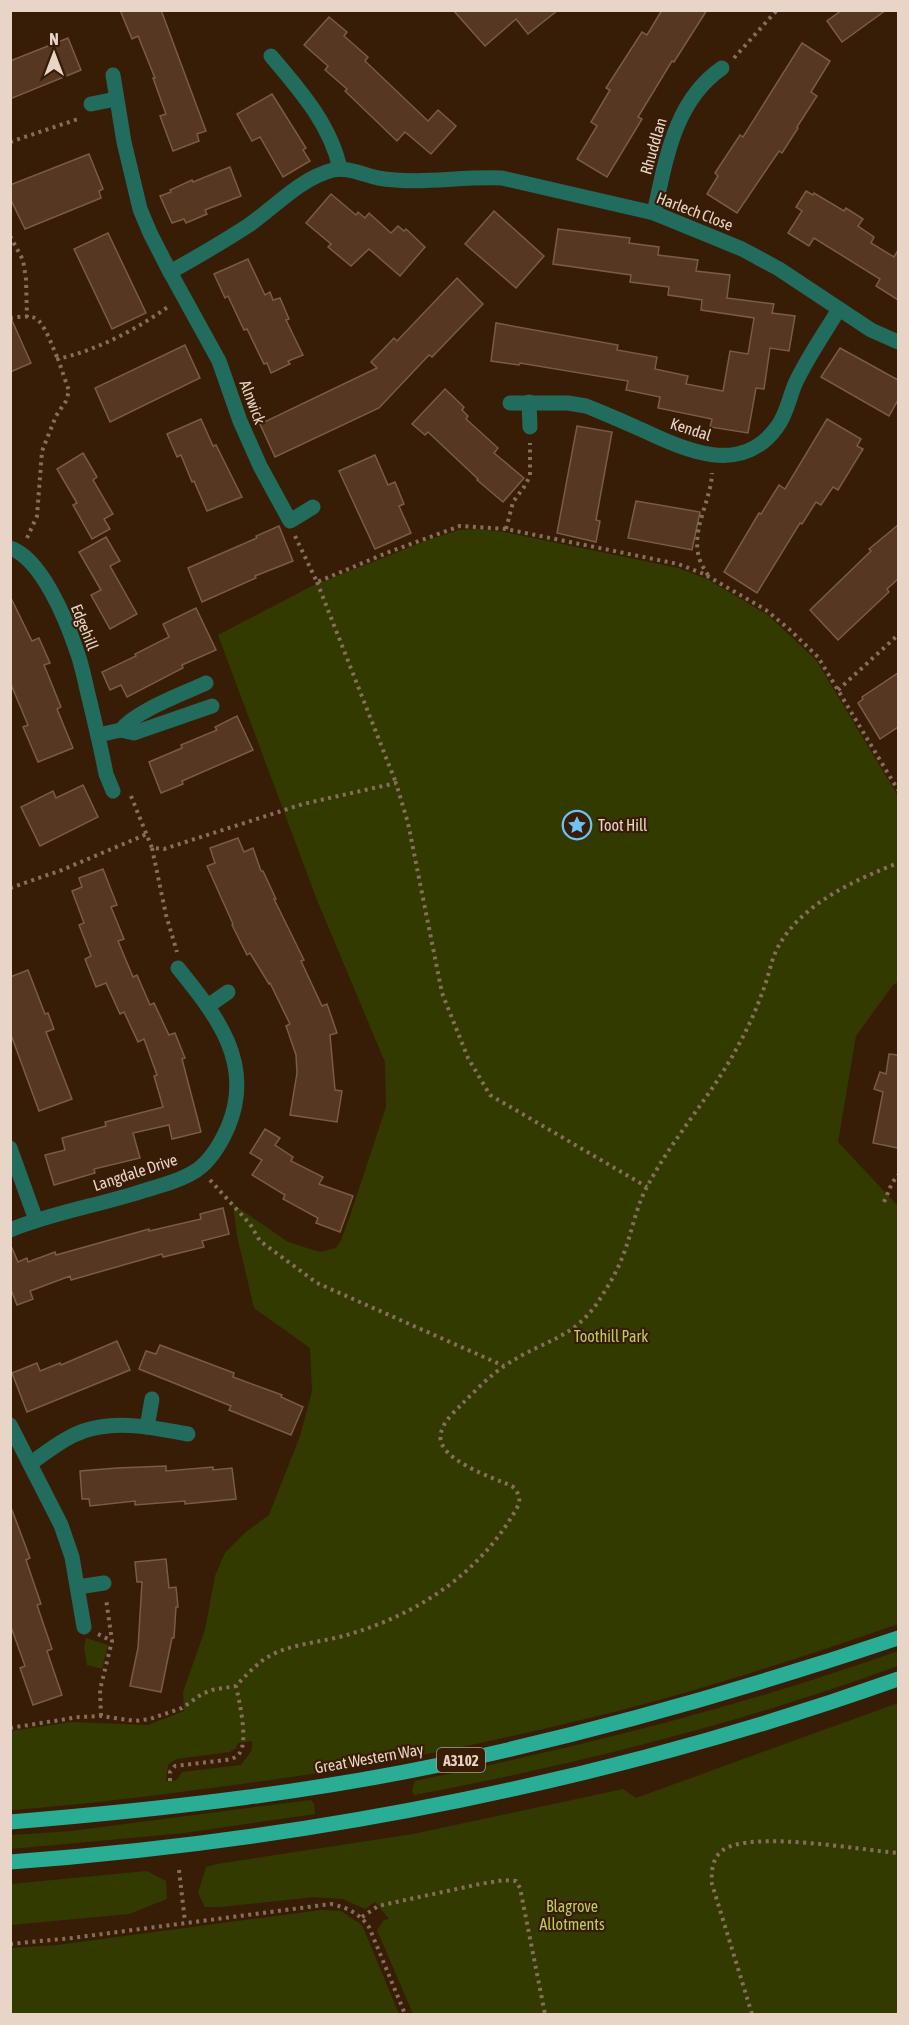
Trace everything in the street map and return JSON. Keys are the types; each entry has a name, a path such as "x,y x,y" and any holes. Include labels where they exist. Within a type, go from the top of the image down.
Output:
{"main road":[{"name":"Great Western Way","path":"10,1822 134,1811 285,1791 480,1756 702,1701 898,1638"},
{"name":"A3102","path":"10,1862 134,1850 261,1834 439,1804 659,1753 801,1711 898,1679"}],"street":[{"path":"170,272 228,239 308,180 339,169 337,153 321,123 301,91 271,56"},
{"name":"Rhuddlan","path":"654,213 668,154 681,114 696,92 722,68"},
{"name":"Alnwick","path":"113,75 133,185 140,209 170,272 219,361 240,421 260,466 290,521"},
{"path":"91,104 116,99"},
{"name":"Harlech Close","path":"339,169 408,181 502,178 654,213 742,249 778,269 871,330 898,342"},
{"name":"Kendal","path":"510,403 568,403 586,406 685,449 712,455 735,455 765,440 776,428 784,416 799,377 839,309"},
{"path":"529,402 530,427"},
{"path":"290,521 313,507"},
{"name":"Edgehill","path":"15,550 33,564 44,581 77,649 106,774 113,791"},
{"path":"121,730 127,722 146,711 206,683"},
{"path":"98,735 121,730 134,733 212,706"},
{"name":"Langdale Drive","path":"10,1230 36,1220 177,1180 197,1170 213,1154 233,1115 238,1093 238,1072 219,1023 178,968"},
{"path":"208,1006 228,992"},
{"path":"10,1148 36,1220"},
{"path":"147,1427 152,1399"},
{"path":"10,1425 61,1525 72,1557 84,1627"},
{"path":"30,1464 56,1445 98,1427 147,1427 188,1434"},
{"path":"78,1587 104,1583"}],"path":[{"path":"722,68 739,53 777,10"},
{"path":"10,142 82,118 91,104"},
{"path":"10,237 24,269 27,317"},
{"path":"58,359 98,346 125,333 159,313 183,294"},
{"path":"10,318 35,318 42,323 69,391 42,451 38,516 15,550"},
{"path":"506,529 513,502 525,487 530,476 530,427"},
{"path":"708,576 698,555 697,544 704,508 711,488 712,455"},
{"path":"290,521 298,545 317,582 396,783 408,823 442,993 468,1058 490,1095 647,1187"},
{"path":"317,582 460,526 506,529 678,564 708,576 766,610 818,657 898,790"},
{"path":"838,690 898,635"},
{"path":"152,849 164,849 303,804 396,783"},
{"path":"113,791 129,792 147,834 179,958 178,968"},
{"path":"10,888 62,870 147,834"},
{"path":"10,1728 54,1720 101,1716 135,1721 150,1719 182,1708 202,1694 223,1687 236,1686 264,1659 283,1650 363,1630 422,1604 460,1577 495,1540 519,1504 520,1498 512,1486 455,1460 443,1447 440,1434 443,1426 455,1411 504,1366 563,1336 579,1326 590,1314 603,1295 622,1257 647,1187 676,1138 738,1046 758,1004 778,948 787,933 809,911 843,887 898,863"},
{"path":"197,1170 212,1182 250,1224 260,1240 317,1283 504,1366"},
{"path":"884,1202 898,1175"},
{"path":"101,1716 100,1690 112,1641 104,1583"},
{"path":"170,1781 170,1772 175,1766 226,1760 240,1754 243,1742 236,1686"},
{"path":"752,2014 712,1884 711,1871 722,1851 734,1845 758,1840 898,1852"},
{"path":"179,1870 185,1922"},
{"path":"362,1917 378,1906 480,1884 504,1880 516,1881 520,1888 545,2014"},
{"path":"10,1944 331,1904 346,1908 362,1917 369,1927 405,2014"}],"green space":[{"name":"Toothill Park","path":"478,529 504,532 678,568 707,579 768,615 816,660 898,796 898,982 893,985 856,1036 838,1142 898,1206 898,1624 683,1693 610,1713 450,1750 263,1781 63,1806 11,1810 11,1731 71,1722 148,1725 184,1711 183,1692 205,1630 215,1576 225,1553 246,1532 269,1515 300,1436 312,1391 310,1348 254,1308 237,1236 233,1204 288,1242 320,1252 336,1248 350,1216 386,1107 385,1062 317,900 218,635 312,586 459,530","holes":["252,1741 252,1750 241,1765 182,1772 177,1780 166,1781 168,1765 176,1759 230,1752 236,1748 238,1743"]},
{"path":"86,1638 108,1645 102,1669 87,1665 84,1647"},
{"path":"898,1651 898,1666 719,1724 537,1770 414,1795 412,1790 415,1781 598,1740 719,1708"},
{"name":"Blagrove Allotments","path":"898,1703 898,2014 413,2014 377,1930 384,1920 389,1919 375,1902 365,1909 343,1899 314,1897 205,1907 198,1893 206,1867 217,1864 413,1834 623,1789 636,1798"},
{"path":"311,1800 315,1814 184,1833 11,1849 11,1835 71,1831"},
{"path":"147,1871 166,1881 167,1899 129,1914 11,1925 11,1884"},
{"path":"321,1910 341,1911 362,1925 399,2014 11,2014 11,1948 57,1945"}],"building":[{"path":"120,10 161,10 206,131 197,134 199,141 173,151 160,116 166,114 153,78 155,78 138,36 132,39"},
{"path":"453,10 558,10 528,34 516,19 485,46"},
{"path":"662,10 707,10 638,117 642,119 607,177 577,159 597,126 591,122 610,90 606,88 642,32 647,35"},
{"path":"842,10 886,10 842,42 827,21"},
{"path":"329,17 347,32 344,36 368,57 365,61 428,121 438,110 456,126 431,154 405,132 397,141 345,91 347,89 325,70 328,66 304,45"},
{"path":"68,38 81,70 10,99 10,61"},
{"path":"802,43 830,61 811,92 817,96 782,153 779,151 737,213 707,194 718,176 715,173 740,135 743,137"},
{"path":"272,94 306,148 303,150 310,161 283,177 260,137 252,141 237,114"},
{"path":"89,154 103,189 99,191 101,198 25,229 10,198 10,185"},
{"path":"230,167 241,196 205,210 207,214 186,223 184,219 172,223 160,196 192,180 193,182"},
{"path":"806,191 813,195 814,193 844,211 846,208 863,219 858,226 874,237 871,243 894,257 898,250 898,300 876,286 880,279 814,238 809,246 788,233 802,211 796,207"},
{"path":"331,194 356,215 358,212 365,218 369,213 391,233 398,226 404,231 406,229 425,247 400,276 369,249 351,266 328,247 331,244 306,223"},
{"path":"494,211 544,256 516,288 465,244"},
{"path":"558,229 630,238 629,243 659,247 658,255 698,260 696,271 730,275 727,298 774,304 772,313 795,316 789,351 770,348 764,389 756,388 748,433 710,427 712,419 658,408 660,397 626,390 628,381 520,363 519,365 491,361 496,323 618,345 617,350 657,357 655,369 688,376 686,384 723,391 730,351 748,354 754,318 701,310 702,300 668,295 669,287 630,282 631,275 553,264"},
{"path":"108,233 146,313 112,329 74,249"},
{"path":"248,259 265,295 270,292 273,300 280,298 289,319 286,320 303,355 288,361 290,364 271,373 267,363 264,364 247,329 244,330 228,296 225,298 214,274"},
{"path":"457,278 483,304 432,357 429,355 379,408 275,457 260,424 377,368 371,362 394,338 397,341"},
{"path":"10,316 31,363 10,372"},
{"path":"185,345 200,378 110,422 95,388"},
{"path":"840,348 898,380 898,400 889,416 821,377"},
{"path":"445,389 464,407 462,410 468,416 466,419 498,448 494,453 524,478 503,502 428,432 425,435 412,424"},
{"path":"201,419 213,446 216,445 242,497 207,511 181,455 177,457 167,434"},
{"path":"827,419 861,439 857,446 863,449 838,490 833,487 821,505 816,502 802,524 800,523 757,593 724,572 759,513 761,514 779,485 785,489"},
{"path":"577,426 612,432 596,520 600,521 596,542 557,533"},
{"path":"83,453 97,477 93,480 113,514 104,519 110,529 92,539 73,505 77,503 57,469"},
{"path":"375,455 388,485 395,482 404,504 399,506 411,533 375,549 339,471"},
{"path":"636,501 700,512 692,550 628,538"},
{"path":"898,525 898,579 887,589 889,592 838,640 810,610 871,551 869,549"},
{"path":"279,526 293,561 255,576 256,578 202,602 188,568"},
{"path":"106,537 120,561 110,566 137,614 110,629 91,595 101,590 79,552"},
{"path":"10,596 32,641 39,638 50,663 44,665 61,707 57,709 73,748 38,762 23,727 28,725 10,682"},
{"path":"196,608 216,650 182,665 183,668 127,697 121,685 110,690 102,672 169,637 163,624"},
{"path":"898,673 898,727 880,739 858,703 863,699 862,697"},
{"path":"237,716 253,750 182,781 183,784 161,793 149,762 217,730 215,727"},
{"path":"83,785 98,817 40,846 21,807 53,791 56,798"},
{"path":"238,838 244,852 253,848 261,871 263,871 304,960 301,961 322,1006 327,1004 337,1033 330,1035 335,1090 342,1091 337,1122 290,1115 297,1073 296,1055 286,1026 290,1024 270,983 250,953 247,955 207,866 215,863 210,848"},
{"path":"103,869 117,905 111,907 124,939 118,941 133,977 137,975 150,1005 154,1003 169,1035 175,1033 185,1058 182,1059 201,1132 172,1139 169,1125 133,1133 140,1158 94,1169 95,1173 54,1185 45,1155 65,1150 62,1138 106,1126 105,1122 163,1107 154,1076 157,1075 144,1039 138,1042 124,1012 120,1014 106,983 96,987 85,959 91,956 79,925 84,923 72,891 82,887 79,878"},
{"path":"28,970 45,1014 48,1013 54,1029 46,1032 72,1099 39,1111 10,1032 10,977"},
{"path":"889,1054 898,1055 898,1148 873,1143 883,1092 874,1089 880,1072 886,1074"},
{"path":"265,1129 280,1138 275,1145 293,1157 291,1161 323,1177 319,1184 353,1196 340,1232 316,1223 318,1218 283,1199 285,1195 252,1175 262,1160 250,1153"},
{"path":"223,1208 229,1234 202,1241 204,1247 163,1257 162,1254 71,1280 70,1276 30,1291 33,1299 17,1305 10,1287 10,1248 18,1262 27,1258 28,1262 55,1252 56,1255 149,1229 149,1231 201,1219 200,1214"},
{"path":"117,1341 130,1370 27,1412 12,1373 37,1363 40,1371 60,1363 61,1365"},
{"path":"160,1345 234,1373 233,1377 282,1395 281,1397 303,1407 291,1435 229,1410 231,1406 139,1369 146,1351 156,1354"},
{"path":"166,1466 166,1471 213,1467 213,1470 232,1468 236,1499 185,1504 185,1501 135,1505 135,1501 90,1506 89,1499 82,1499 80,1471"},
{"path":"10,1510 12,1510 30,1558 26,1560 41,1604 37,1605 52,1649 47,1651 62,1695 33,1705 20,1668 25,1666 10,1624"},
{"path":"166,1559 169,1588 176,1587 178,1607 176,1607 174,1638 172,1638 161,1692 130,1686 138,1648 142,1582 137,1582 135,1562"}],"place":[{"name":"Toot Hill","path":"577,825"}]}
